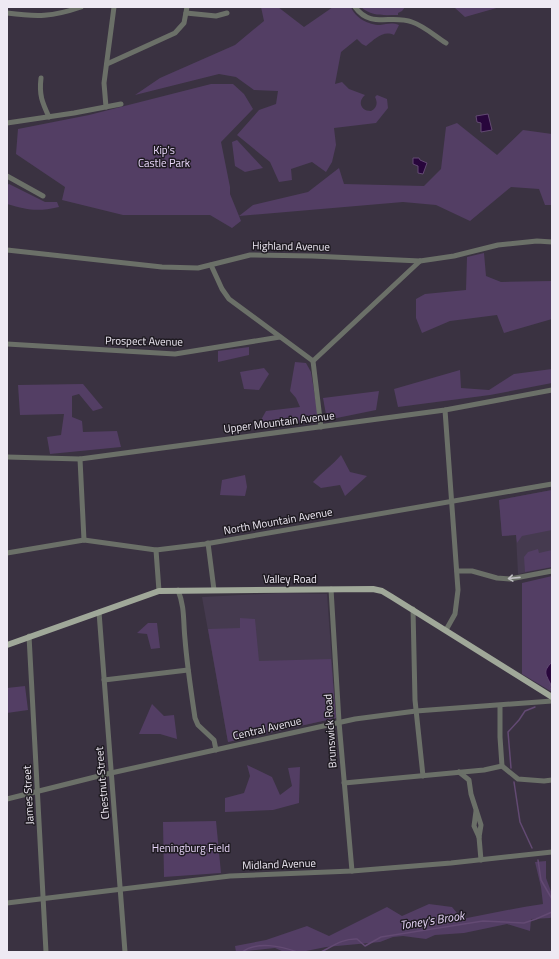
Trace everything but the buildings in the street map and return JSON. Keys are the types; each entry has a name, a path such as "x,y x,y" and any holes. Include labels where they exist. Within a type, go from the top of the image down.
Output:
{"main road":[{"name":"Valley Road","path":"7,645 159,591 367,589 382,591 413,609 552,697"}],"street":[{"path":"7,13 45,16 81,7"},
{"path":"106,107 104,83 114,7"},
{"path":"107,64 175,33 184,23 187,7"},
{"path":"355,7 361,14 372,19 412,22 446,43"},
{"path":"186,13 216,16 227,13"},
{"path":"41,78 40,90 42,102 49,117"},
{"path":"7,123 121,104"},
{"path":"7,176 43,196"},
{"name":"Highland Avenue","path":"7,250 162,267 198,268 250,255 420,261 454,256 498,245 537,241 552,242"},
{"path":"313,360 420,261"},
{"path":"211,265 222,289 229,299 313,360 321,427"},
{"name":"Prospect Avenue","path":"7,344 175,354 280,337"},
{"name":"Upper Mountain Avenue","path":"7,457 80,459 445,410 552,390"},
{"path":"445,410 458,590 454,618 446,630"},
{"path":"80,459 84,540"},
{"name":"North Mountain Avenue","path":"7,553 84,540 156,550 208,544 452,501 509,493 552,484"},
{"path":"208,544 214,590"},
{"path":"156,550 159,591"},
{"path":"457,571 472,571 497,578 510,579 552,571"},
{"name":"Brunswick Road","path":"330,589 339,722 352,871"},
{"path":"178,590 184,610 188,670 195,718 198,725 214,740 216,750"},
{"path":"413,609 416,711 423,776"},
{"name":"Chestnut Street","path":"99,612 125,952"},
{"name":"James Street","path":"29,636 46,952"},
{"path":"104,680 188,670"},
{"path":"534,702 541,698 543,692"},
{"name":"Central Avenue","path":"7,799 111,773 339,722 416,711 552,701"},
{"path":"500,706 502,766 518,779 544,781 552,780"},
{"path":"344,783 423,776 502,766"},
{"path":"477,770 469,780 469,789 481,825 479,837 481,860"},
{"path":"459,772 469,780"},
{"name":"Midland Avenue","path":"7,903 230,876 352,871 481,860 552,852"}],"shaded area":[{"path":"488,114 492,130 481,132 481,123 477,122 476,116"},
{"path":"413,158 419,158 427,163 423,174 418,173 418,166 413,164"},
{"path":"552,490 552,567 518,574 516,535 502,536 499,500"},
{"path":"282,593 327,594 336,718 228,742 202,597"},
{"path":"552,662 552,691 550,687 551,685 546,676 546,671"}],"green space":[{"path":"261,7 278,7 304,27 333,7 351,7 359,18 371,24 380,25 392,23 399,25 394,35 383,34 366,46 357,39 341,52 335,84 342,82 349,89 365,95 361,100 361,106 368,111 371,111 376,107 377,103 375,97 377,95 387,99 388,108 376,123 334,128 336,145 332,162 326,172 312,162 291,169 292,180 279,182 270,162 237,135 259,110 276,104 278,91 254,90 236,77 219,74 135,95 160,78 235,45 264,21"},
{"path":"361,7 405,7 398,13 398,15 379,15"},
{"path":"444,7 500,7 465,17 455,8"},
{"name":"Kip's Castle Park","path":"211,84 233,84 244,94 253,109 221,142 230,194 241,221 232,228 210,215 123,215 62,200 65,187 16,154 18,129 89,115"},
{"path":"457,123 497,155 523,130 552,134 552,205 545,205 539,189 511,187 470,221 436,205 403,202 239,216 253,205 308,192 339,168 344,184 424,186 441,169 446,127"},
{"path":"237,140 263,168 245,172 235,166 232,142"},
{"path":"9,184 45,202 57,202 59,207 33,210 7,204 7,185"},
{"path":"484,253 486,276 501,282 552,281 552,319 504,333 497,315 450,321 422,333 416,318 416,299 425,294 466,290 467,257"},
{"path":"249,347 249,355 218,362 218,351"},
{"path":"295,362 306,363 311,372 319,421 256,429 266,411 300,407 296,398 290,391"},
{"path":"264,368 269,374 259,390 244,389 240,372"},
{"path":"552,369 552,383 490,395 398,407 394,389 460,370 461,388 489,390 514,374"},
{"path":"83,384 103,408 93,411 79,394 72,396 72,417 82,421 83,432 117,431 121,447 50,454 47,437 61,435 64,414 20,415 18,385"},
{"path":"379,391 376,410 327,420 323,398"},
{"path":"341,455 350,472 367,476 345,496 340,485 321,488 313,482"},
{"path":"245,475 247,487 245,496 220,495 222,480"},
{"path":"552,490 552,530 522,536 517,543 516,535 502,536 499,500"},
{"path":"538,549 539,553 552,550 552,567 525,572 524,557 528,552"},
{"path":"552,576 552,692 522,674 522,583"},
{"path":"240,618 255,619 259,661 331,659 336,718 228,742 208,629 240,628"},
{"path":"148,623 157,623 160,648 151,649 147,634 137,633"},
{"path":"25,686 28,710 7,713 7,688"},
{"path":"152,704 164,716 174,715 177,739 160,734 139,734"},
{"path":"247,765 272,777 280,795 292,786 288,768 300,767 299,803 273,810 225,812 225,798 244,793 250,776"},
{"name":"Heningburg Field","path":"216,821 221,873 164,877 163,822"},
{"path":"546,861 546,878 552,894 552,917 531,919 530,931 507,924 464,933 435,935 426,939 403,936 393,937 380,942 326,947 301,952 284,952 275,948 236,952 235,946 266,940 307,926 329,936 387,907 402,916 429,904 452,907 462,919 543,904 541,887 535,862"}],"waterway":[{"name":"Toney's Brook","path":"511,768 508,732 525,711 535,707"},
{"name":"Toney's Brook","path":"514,782 520,822 532,848"},
{"name":"Toney's Brook","path":"538,860 541,880 552,899"},
{"name":"Toney's Brook","path":"321,952 339,943 352,939 357,939 365,946 381,937 483,921 524,923 552,912"},
{"name":"Toney's Brook","path":"242,952 262,946 277,946 297,952"}]}
